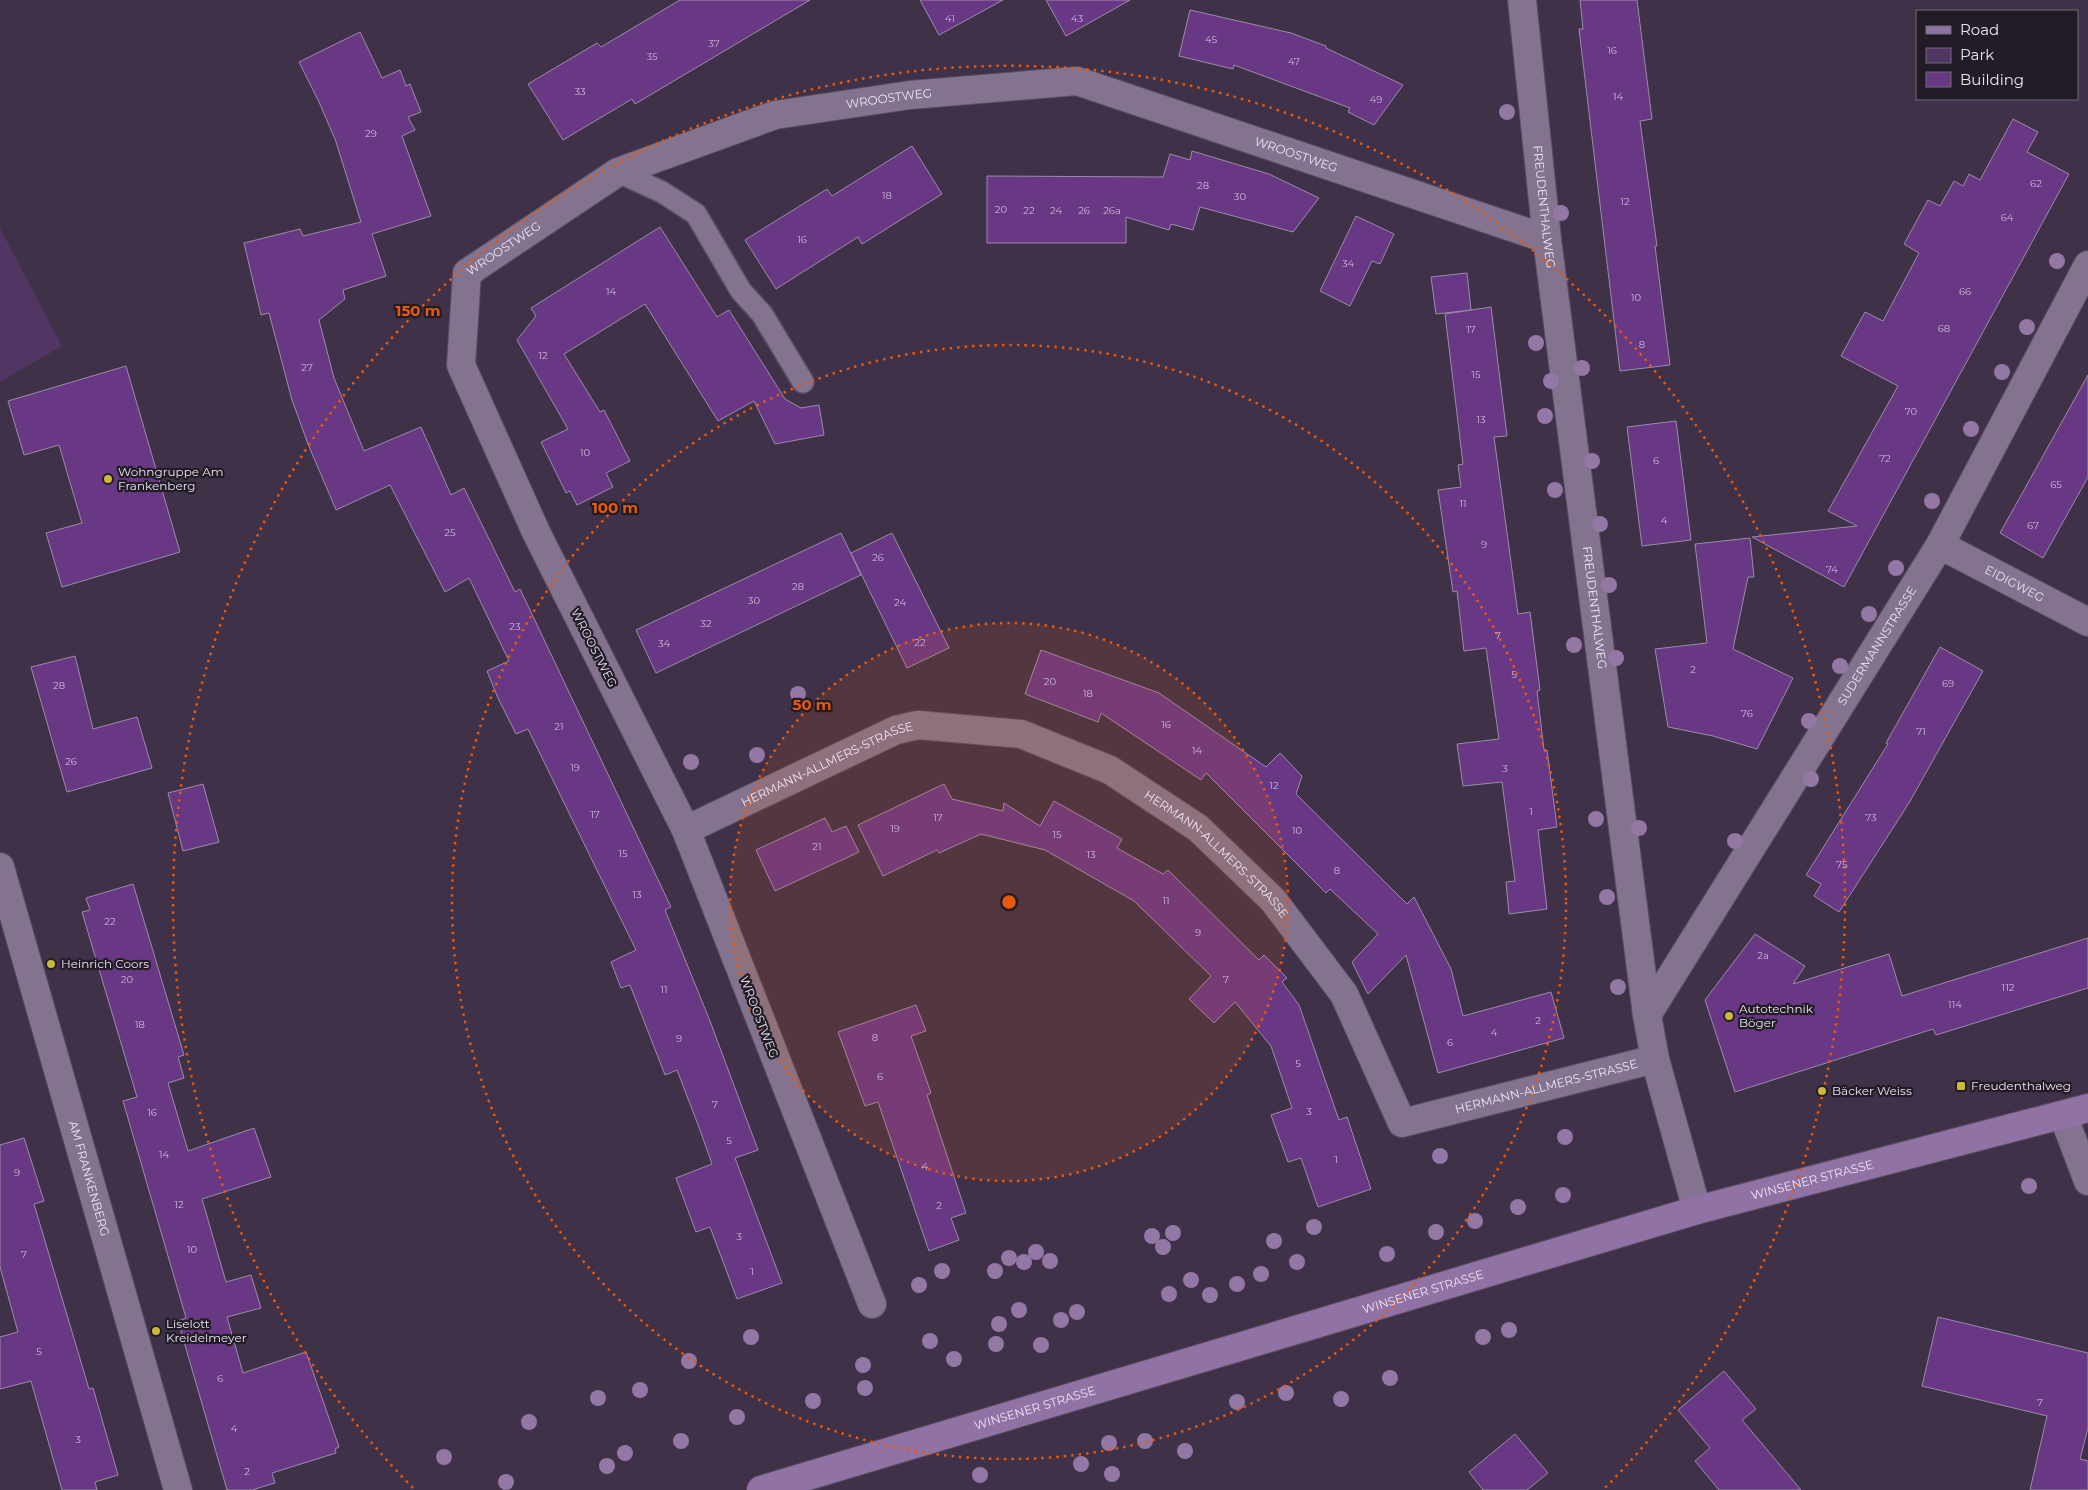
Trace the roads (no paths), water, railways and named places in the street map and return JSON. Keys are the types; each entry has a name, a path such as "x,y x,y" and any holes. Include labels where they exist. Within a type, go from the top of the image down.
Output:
{"main road":[{"name":"WINSENER STRASSE","path":"761,1490 1697,1210 2076,1111"}],"street":[{"name":"FREUDENTHALWEG","path":"1522,0 1547,238 1647,1015 1655,1059 1697,1210"},
{"name":"WROOSTWEG","path":"872,1304 686,830 536,532 461,365 467,273 618,172 775,115 910,95 1077,81 1547,238"},
{"name":"SUDERMANNSTRASSE","path":"1647,1015 1940,545 2088,265"},
{"name":"EIDIGWEG","path":"1940,545 2088,622"},
{"name":"HERMANN-ALLMERS-STRASSE","path":"686,830 896,730 918,725 1021,734 1110,770 1198,828 1273,900 1344,994 1402,1123 1655,1059"},
{"name":"AM FRANKENBERG","path":"0,867 178,1490"},
{"path":"2076,1111 2088,1180"}],"lane":[{"path":"618,172 662,192 696,214 741,291 762,314 803,382"}],"place":[{"name":"Wohngruppe Am Frankenberg","path":"108,479"},
{"name":"Heinrich Coors","path":"51,964"},
{"name":"Autotechnik Böger","path":"1729,1016"},
{"name":"Freudenthalweg","path":"1961,1086"},
{"name":"Bäcker Weiss","path":"1822,1091"},
{"name":"Liselott Kreidelmeyer","path":"156,1331"}]}
